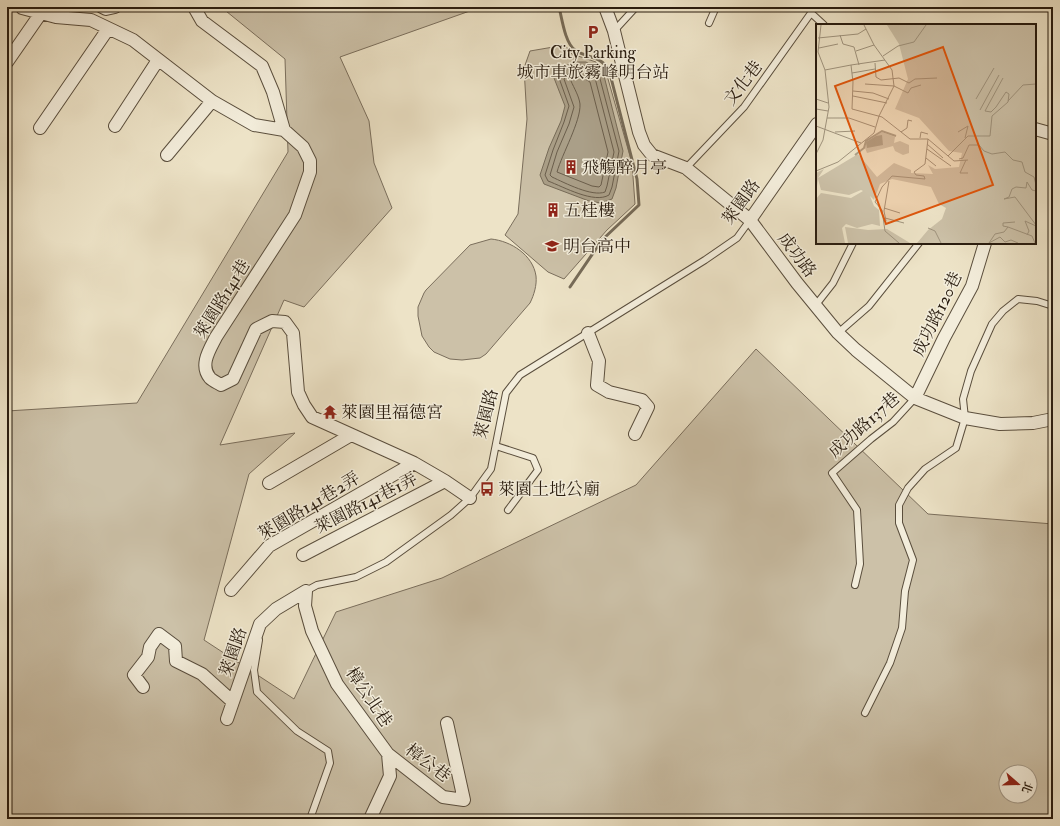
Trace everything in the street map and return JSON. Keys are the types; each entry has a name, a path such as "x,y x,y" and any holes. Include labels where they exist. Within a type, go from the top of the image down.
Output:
{"street":[{"path":"102,7 115,7"},
{"path":"22,8 56,17 91,20 134,40 212,101 254,126 284,130 273,92 262,66 202,21 194,7"},
{"name":"成功路","path":"604,7 614,31 644,145 652,155 686,168 750,220 815,306 838,333 856,350 915,398 965,418 1000,424 1033,423 1053,419"},
{"path":"7,62 41,13"},
{"path":"40,128 108,28"},
{"path":"115,126 158,60"},
{"path":"167,155 212,101"},
{"name":"萊園路","path":"750,220 816,125"},
{"path":"1036,129 1053,134"},
{"name":"萊園路141巷","path":"284,130 303,148 310,161 310,172 294,215 216,337 208,354 205,366 210,378 221,385 233,379 256,329 272,321 285,322 293,333 298,392 312,417 414,463 470,498"},
{"name":"成功路120巷","path":"915,398 944,338 972,286 985,244"},
{"path":"588,333 599,361 597,385 609,392 642,400 648,407 634,434"},
{"path":"269,482 351,435"},
{"name":"萊園路141巷2弄","path":"231,590 269,546 414,463"},
{"name":"萊園路141巷1弄","path":"303,555 444,481"},
{"name":"萊園路","path":"227,719 260,624 276,608 306,590"},
{"name":"樟公北巷","path":"306,590 305,606 312,631 337,684 388,754 390,776 370,819"},
{"name":"萊園路","path":"143,687 134,675 148,657 150,647 159,634 175,646 176,661 202,674 233,702"},
{"name":"樟公巷","path":"388,754 443,797 464,800 447,723"}],"lane":[{"path":"614,31 636,7"},
{"path":"709,23 716,7"},
{"name":"文化巷","path":"686,168 744,108 811,14 814,7"},
{"path":"811,14 823,24"},
{"name":"萊園路","path":"306,590 317,585 356,577 386,562 451,515 470,498 490,468 496,446 506,393 509,387 520,375 737,238 750,220"},
{"path":"815,306 833,283 852,244"},
{"path":"838,333 869,306 918,244"},
{"path":"865,713 890,663 902,628 905,591 914,560 899,523 899,505 908,488 925,469 956,448 965,418 963,399 971,372 992,324 1003,311 1018,299 1037,301 1053,306"},
{"name":"成功路137巷","path":"855,585 860,564 857,510 832,473 893,422 915,398"},
{"path":"496,446 533,458 538,470 508,510"},
{"path":"260,624 259,644 254,670 257,692 297,731 328,751 330,763 310,819"}],"shaded area":[{"path":"221,7 481,7 340,57 369,121 374,163 392,208 304,307 284,300 220,445 295,433 249,474 204,640 294,699 336,612 442,578 636,485 756,349 928,514 1053,524 1053,819 7,819 7,411 137,403 288,152 285,59"},
{"path":"565,45 572,54 596,62 606,72 632,163 635,204 607,230 564,279 548,272 505,235 518,214 527,119 524,68 530,51"},
{"path":"491,239 499,240 520,250 531,262 536,276 534,293 530,303 486,354 480,358 462,360 450,359 434,352 422,336 418,316 418,307 426,290 470,245"}],"water":[{"path":"577,62 586,62 603,72 623,151 616,188 612,199 601,203 589,201 544,184 540,175 549,148 561,121 565,106 554,78 564,66"}],"waterway":[{"path":"559,7 564,30 572,47 580,53 598,59 609,70 637,179 639,205 602,240 570,287"}],"place":[{"name":"City Parking 城市車旅霧峰明台站","path":"593,32"},
{"name":"飛觴醉月亭","path":"571,167"},
{"name":"五桂樓","path":"553,210"},
{"name":"明台高中","path":"552,246"},
{"name":"萊園里福德宮","path":"330,412"},
{"name":"萊園土地公廟","path":"487,489"}]}
